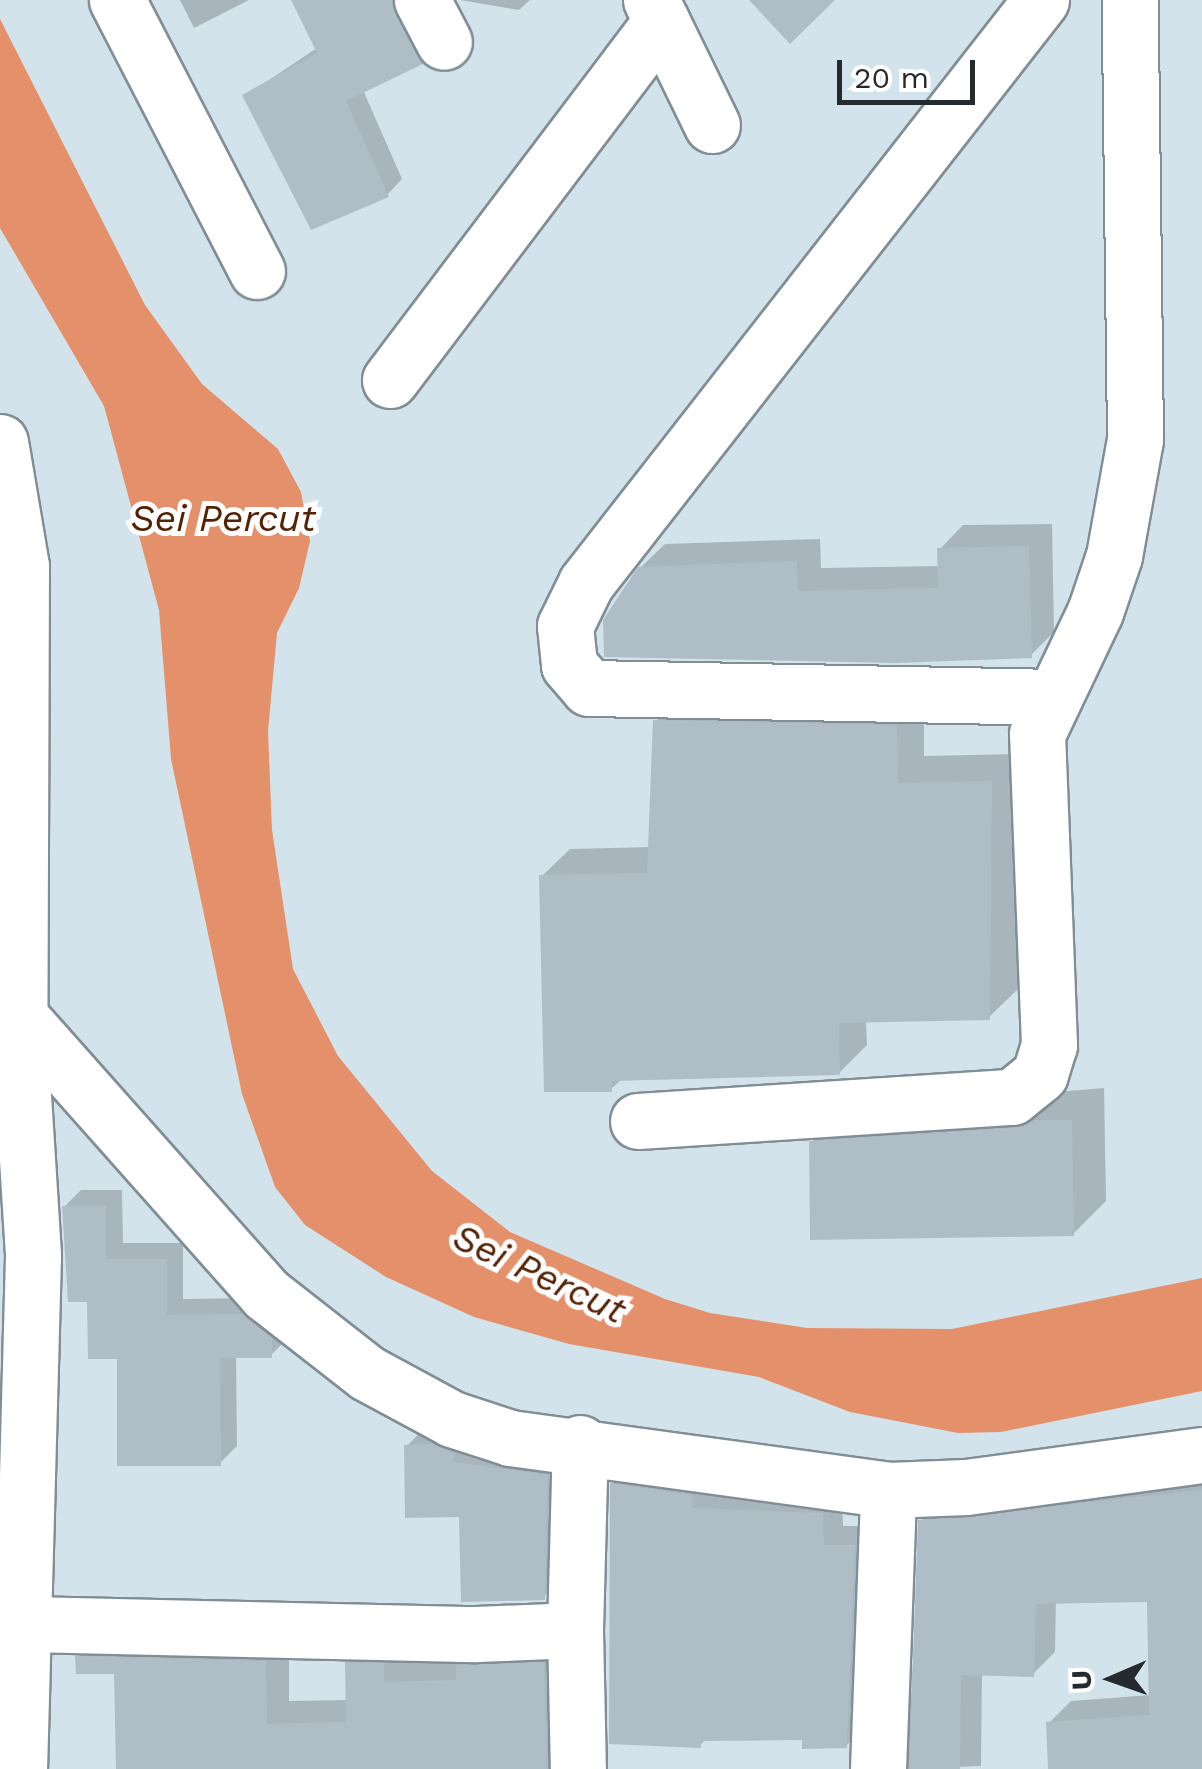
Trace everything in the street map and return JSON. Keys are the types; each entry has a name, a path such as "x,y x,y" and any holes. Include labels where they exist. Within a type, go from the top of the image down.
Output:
{"street":[{"path":"116,0 258,271"},
{"path":"1041,0 586,583 565,626 569,665 588,688 1052,696"},
{"path":"638,1121 1012,1097 1040,1074 1049,1045 1037,734 1095,612 1114,556 1135,438 1130,0"},
{"path":"390,380 656,10 712,124"},
{"path":"0,442 10,565 13,1027 32,1256 13,1517 27,1624 19,1769"},
{"path":"13,1027 266,1294 367,1373 452,1419 510,1438 580,1444 888,1490 966,1487 1202,1455"},
{"path":"578,1769 575,1630 580,1444"},
{"path":"878,1769 888,1490"},
{"path":"27,1624 476,1634 575,1630"}],"water":[{"name":"Sei Percut","path":"0,19 145,305 202,384 278,449 301,492 310,541 299,588 277,633 268,731 272,830 293,969 338,1056 432,1171 510,1232 665,1299 710,1313 807,1328 952,1329 1202,1278 1202,1391 1001,1432 958,1433 850,1412 759,1377 569,1344 474,1317 386,1277 305,1225 275,1187 242,1094 171,759 159,610 104,406 0,228"}],"building":[{"path":"291,0 391,0 423,64 346,101 389,197 311,230 242,95 317,53"},
{"path":"749,0 835,0 790,44"},
{"path":"1029,546 1032,658 896,663 604,657 603,620 638,567 797,561 798,591 938,588 937,548"},
{"path":"653,720 897,725 898,783 992,781 990,1020 839,1023 840,1075 612,1081 612,1092 544,1092 539,875 647,873"},
{"path":"1033,1120 1072,1120 1074,1236 810,1240 809,1141 1014,1128"},
{"path":"62,1206 106,1206 106,1259 167,1259 167,1315 242,1314 272,1338 272,1358 220,1358 221,1466 117,1466 117,1359 88,1359 87,1302 68,1302"},
{"path":"433,1444 454,1453 454,1462 548,1475 545,1600 461,1602 459,1517 405,1518 404,1445"},
{"path":"610,1483 692,1495 692,1508 823,1513 824,1545 855,1545 847,1748 802,1749 802,1740 701,1741 701,1748 609,1744"},
{"path":"1202,1490 1202,1769 1048,1769 1046,1722 1149,1715 1147,1602 1036,1604 1034,1677 961,1675 960,1769 909,1769 918,1520"},
{"path":"75,1656 266,1661 267,1724 346,1722 345,1662 384,1663 384,1682 456,1680 456,1665 544,1662 547,1769 116,1769 114,1674 76,1674"}]}
